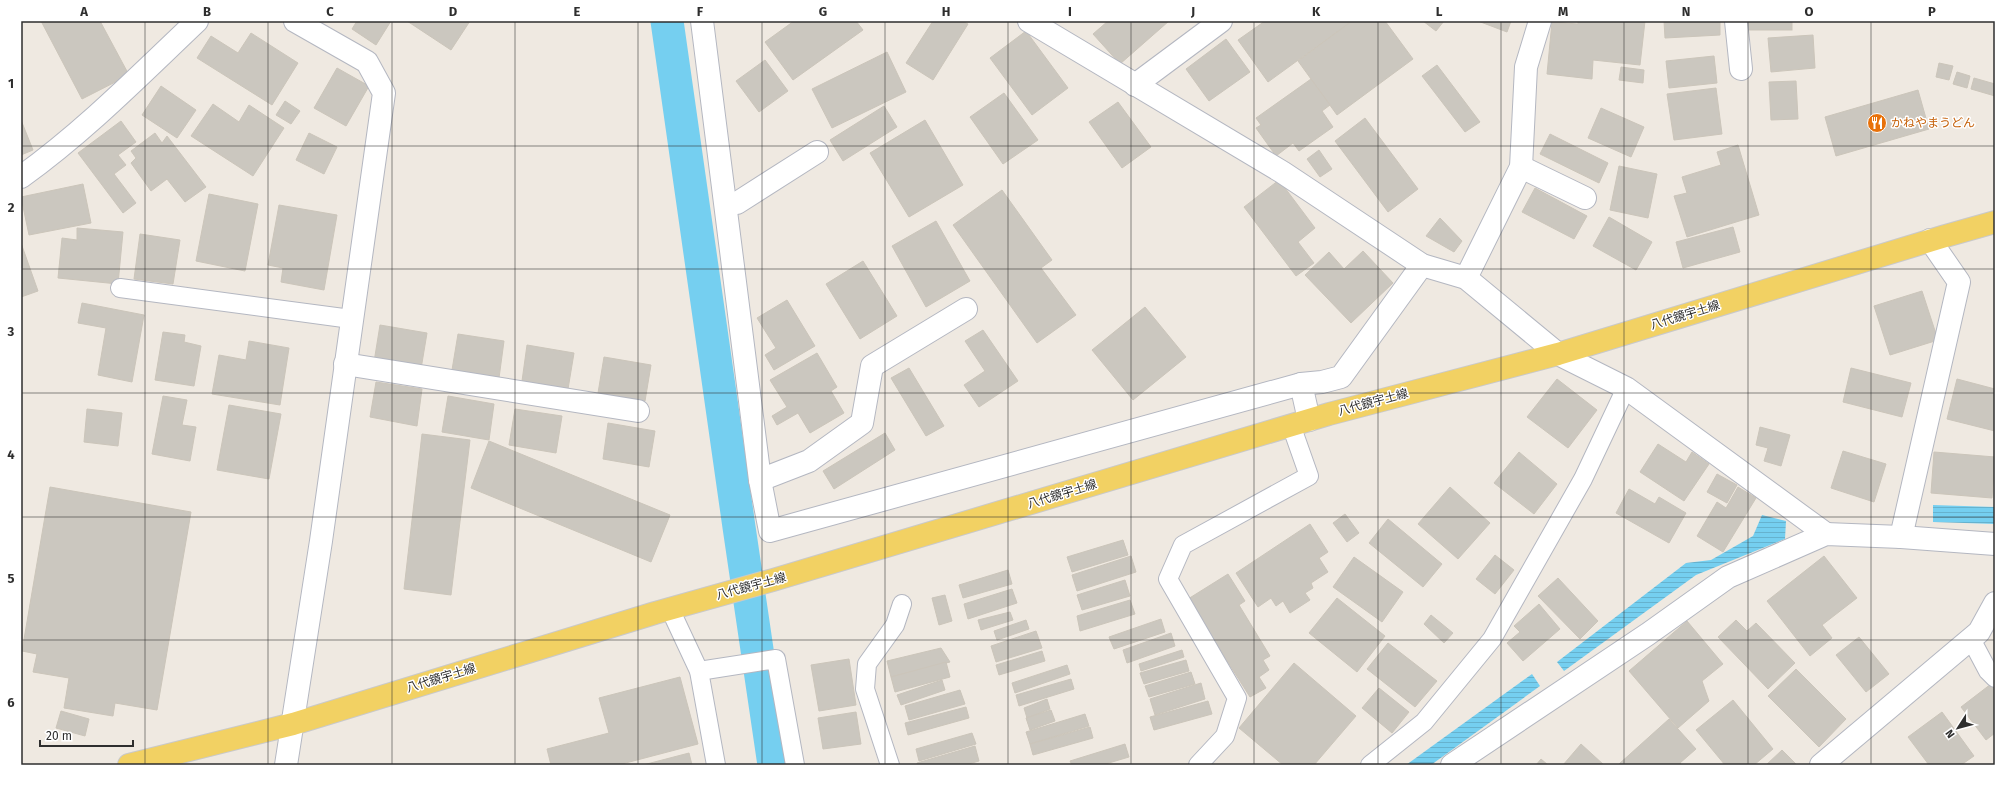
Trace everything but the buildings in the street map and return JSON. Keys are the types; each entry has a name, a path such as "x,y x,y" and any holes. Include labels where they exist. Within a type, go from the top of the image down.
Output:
{"main road":[{"name":"八代鏡宇土線","path":"129,765 292,724 678,606 773,580 1300,423 1558,354 1930,240 1995,222"}],"street":[{"path":"21,177 105,108 196,21"},
{"path":"286,765 321,541 351,319 384,93 367,62 295,21"},
{"path":"702,21 760,480 770,531 1301,384 1322,382 1340,377 1422,265"},
{"path":"1029,21 1282,172 1422,265 1466,278 1558,354 1626,388 1826,534"},
{"path":"1135,85 1221,21"},
{"path":"1466,278 1521,167 1526,68 1540,21"},
{"path":"1736,21 1740,69"},
{"path":"726,202 738,203 817,152"},
{"path":"1521,167 1584,198"},
{"path":"1901,537 1959,282 1930,240"},
{"path":"760,480 809,461 862,423 872,366 966,309"},
{"path":"345,364 638,411"},
{"path":"1300,423 1301,384"},
{"path":"1452,765 1648,634 1728,577 1826,534 1901,537 1995,544"},
{"path":"1821,765 1979,632 1995,603"}],"lane":[{"path":"120,288 351,319"},
{"path":"1370,765 1424,722 1492,639 1583,480 1626,388"},
{"path":"1198,765 1225,736 1237,698 1168,579 1183,545 1309,476 1300,423"},
{"path":"890,765 865,689 867,664 895,624 902,604"},
{"path":"678,606 699,671 716,765"},
{"path":"1971,639 1988,671 1995,678"},
{"path":"699,671 776,659 795,765"}],"water":[{"path":"1933,505 1995,507 1995,524 1933,522"},
{"path":"1762,515 1786,521 1785,539 1696,575 1564,671 1557,662 1686,563 1711,560 1753,536"},
{"path":"1532,674 1540,686 1431,765 1406,765"}],"waterway":[{"path":"667,21 774,765"}],"place":[{"name":"かねやまうどん","path":"1877,123"}]}
